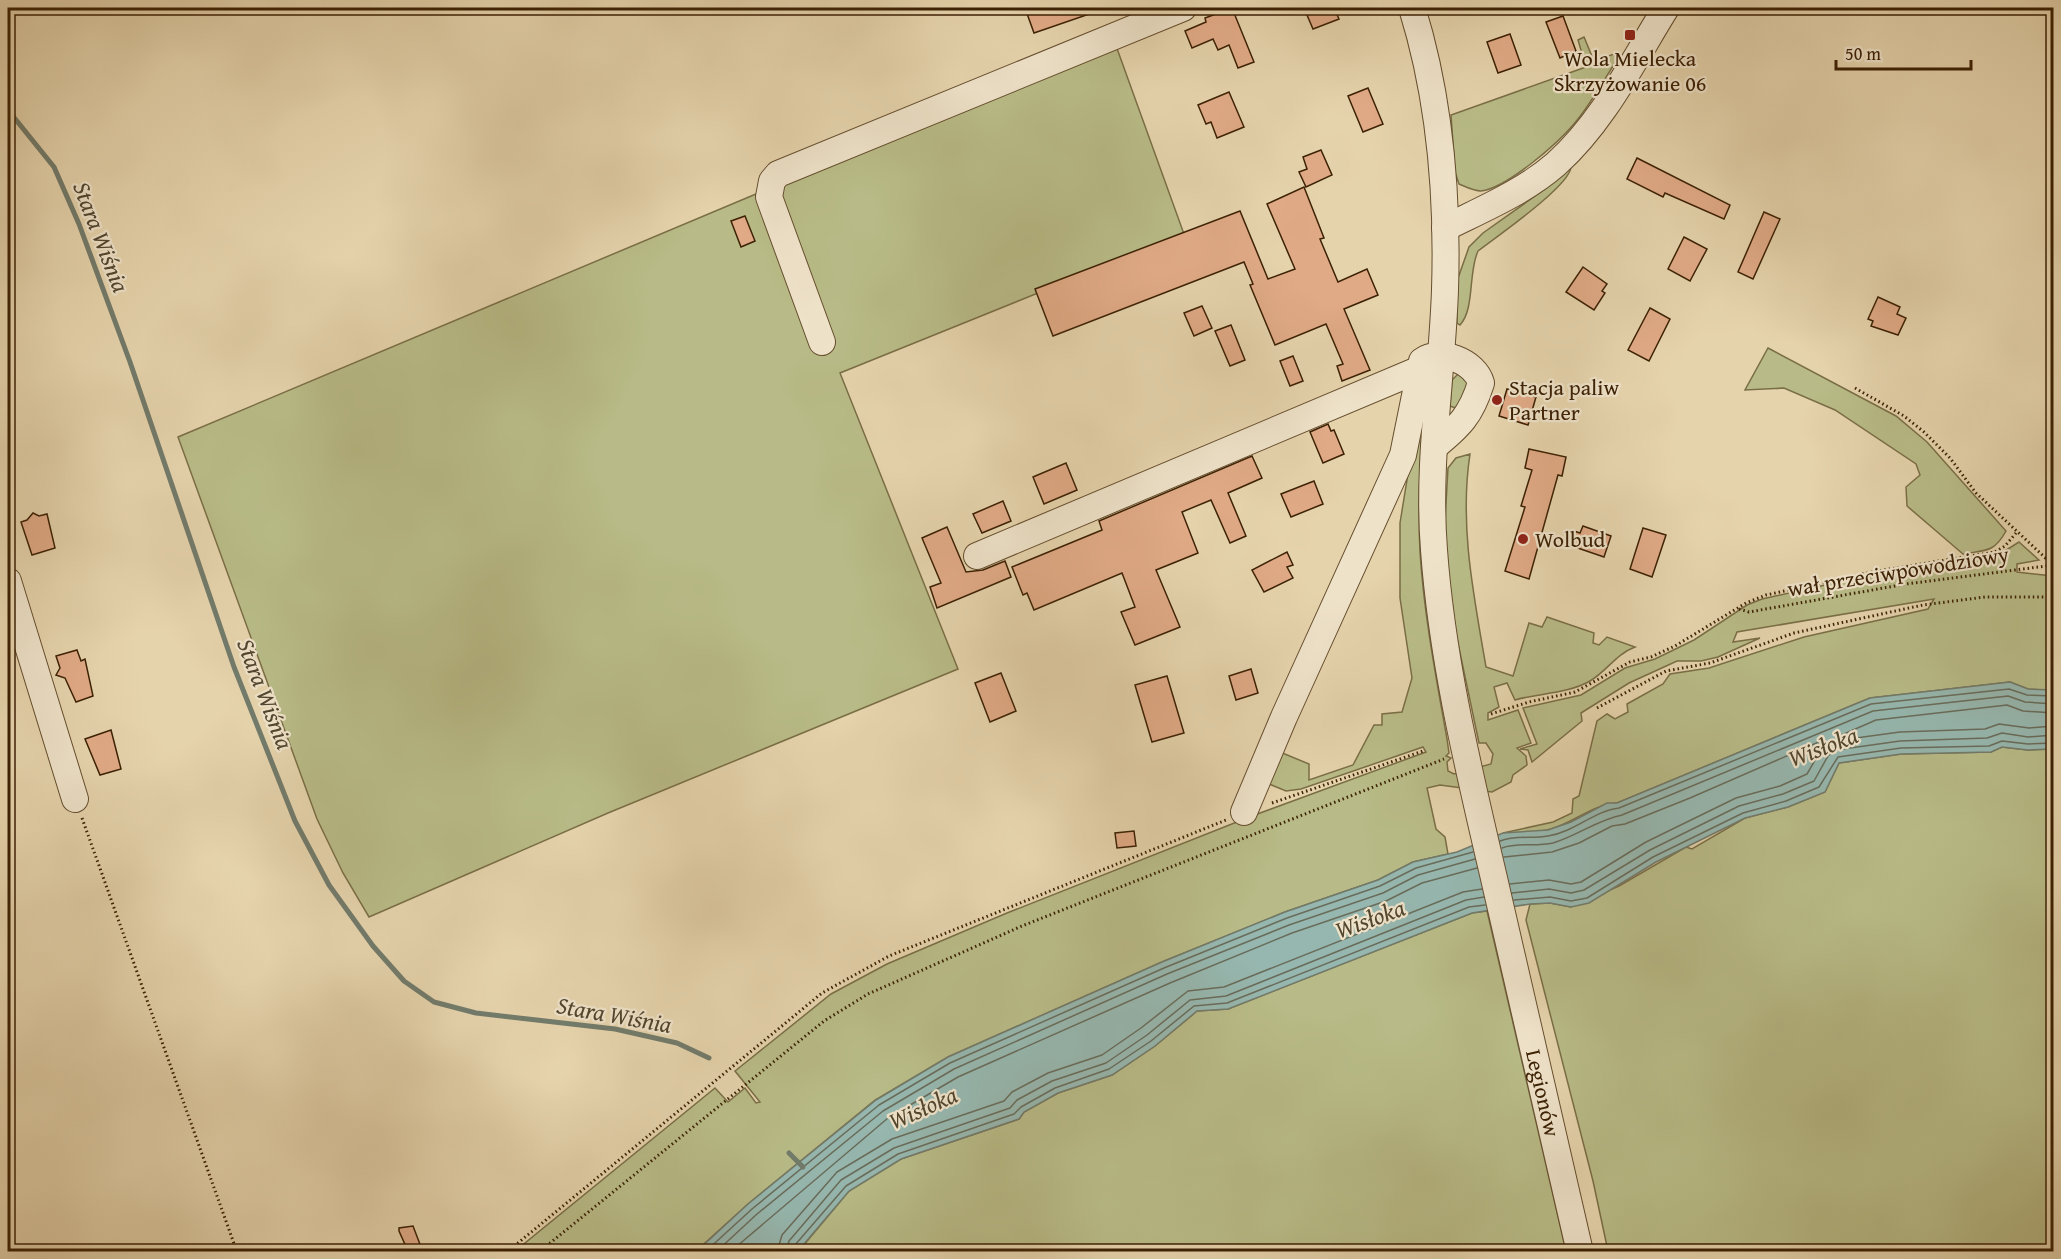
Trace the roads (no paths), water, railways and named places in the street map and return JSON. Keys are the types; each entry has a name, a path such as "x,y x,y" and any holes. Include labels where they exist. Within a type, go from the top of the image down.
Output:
{"street":[{"path":"822,342 769,197 772,180 778,174 1183,8"},
{"name":"Legionów","path":"1412,8 1434,100 1445,228 1434,447 1433,546 1454,754 1507,934 1580,1251"},
{"path":"1445,228 1523,188 1569,151 1609,100 1666,8"},
{"path":"1244,812 1403,455 1418,370 1422,361 1430,356 1440,355 1454,358 1474,370 1481,382 1473,407 1466,418 1434,447"},
{"path":"977,556 1418,370"},
{"path":"8,581 75,799"}],"water":[{"name":"Wisłoka","path":"2010,682 2028,689 2053,690 2053,749 2028,750 2002,747 1991,752 1901,754 1839,763 1825,792 1788,807 1745,818 1656,862 1589,903 1571,907 1550,903 1530,904 1472,913 1228,1009 1197,1011 1155,1046 1112,1075 1058,1093 1024,1112 1019,1119 901,1159 849,1191 798,1251 696,1252 748,1204 876,1100 948,1057 1162,962 1285,912 1378,880 1413,862 1457,852 1503,833 1548,830 1571,822 1607,803 1617,803 1870,698"}],"waterway":[{"name":"Stara Wiśnia","path":"8,110 54,167 79,224 130,362 234,667 295,821 329,885 373,946 404,981 434,1002 476,1013 615,1029 677,1043 709,1058"},
{"name":"Stara Wiśnia","path":"789,1153 803,1167"}],"place":[{"name":"Wola Mielecka Skrzyżowanie 06","path":"1630,35"},
{"name":"Stacja paliw Partner","path":"1497,400"},
{"name":"Wolbud","path":"1523,539"}]}
